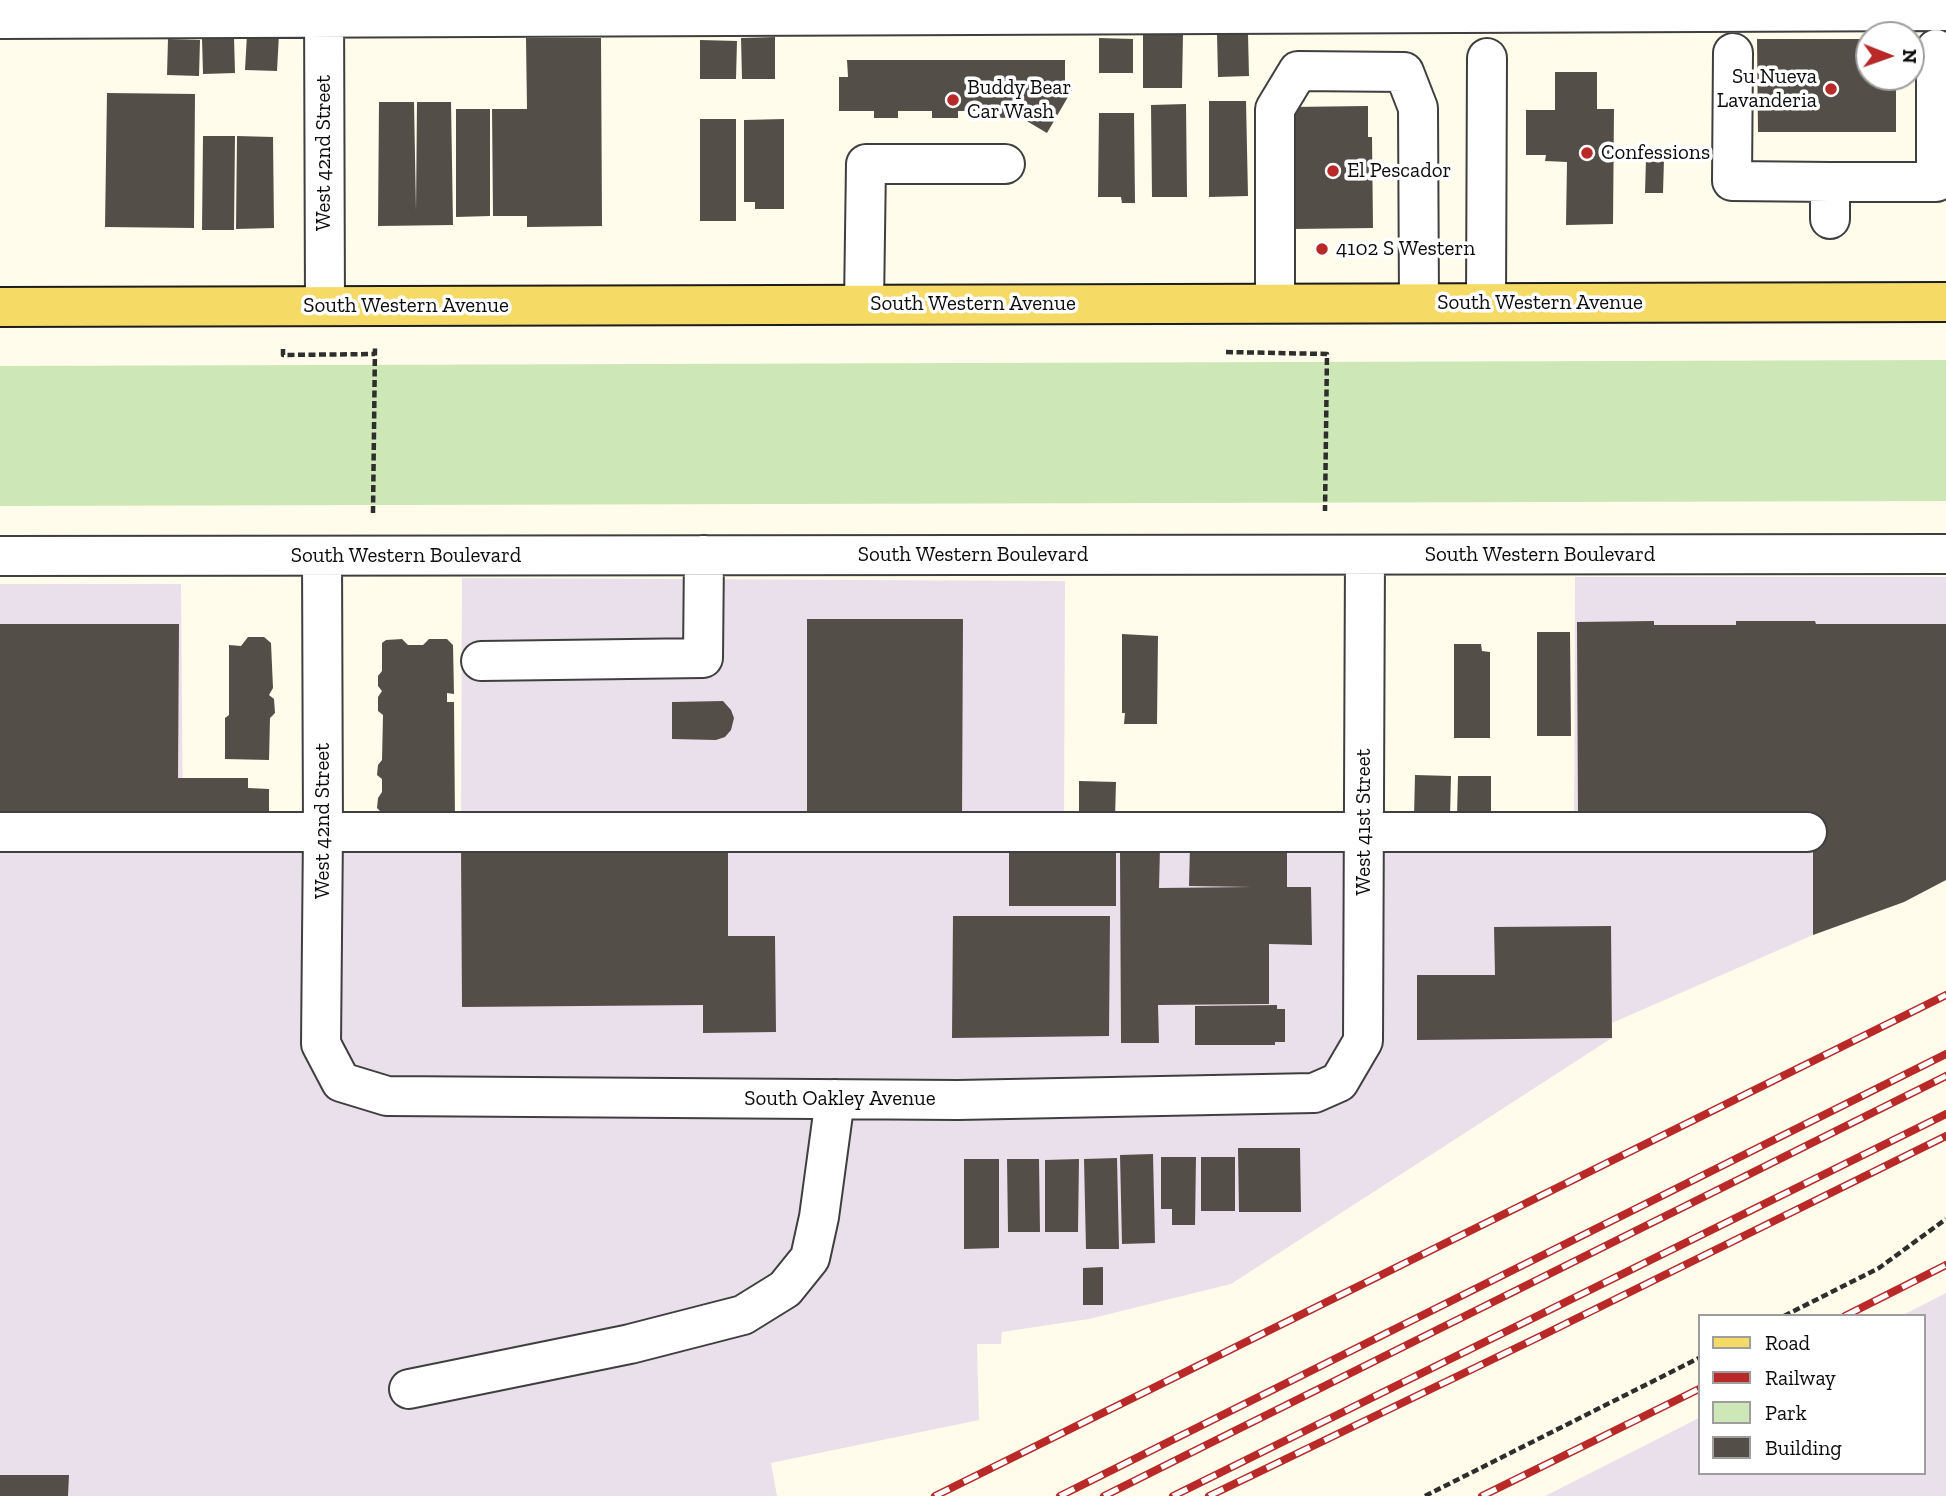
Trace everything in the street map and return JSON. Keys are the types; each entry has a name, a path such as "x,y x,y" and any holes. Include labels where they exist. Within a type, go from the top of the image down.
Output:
{"main road":[{"name":"South Western Avenue","path":"0,307 1946,302"}],"street":[{"path":"0,19 324,9 1946,11"},
{"name":"West 42nd Street","path":"324,9 325,306"},
{"path":"1733,53 1732,181 1830,200 1936,182 1936,49"},
{"path":"1486,303 1487,58"},
{"path":"1275,303 1275,109 1298,71 1404,72 1418,108 1419,303"},
{"path":"864,304 866,164 1005,164"},
{"name":"South Western Boulevard","path":"0,556 1946,554"},
{"path":"481,661 703,658 704,555"},
{"name":"West 41st Street","path":"1339,1082 1363,1041 1365,555"},
{"name":"West 42nd Street","path":"322,556 321,1044 341,1082"},
{"path":"0,832 1807,832"},
{"name":"South Oakley Avenue","path":"341,1082 387,1097 958,1100 1314,1093 1339,1082"},
{"path":"409,1389 631,1344 743,1315 785,1289 810,1258 819,1217 835,1099"}],"path":[{"path":"373,513 375,347"},
{"path":"283,349 283,355 375,354"},
{"path":"1226,352 1327,354 1325,511"},
{"path":"1788,1314 1879,1268 1946,1219"},
{"path":"1425,1496 1698,1359"}],"shaded area":[{"path":"1575,577 1946,577 1946,880 1904,902 1813,935 1612,1023 1612,1038 1231,1284 1089,1319 1002,1332 1001,1344 977,1344 979,1420 771,1463 777,1496 0,1496 0,584 181,584 183,831 461,831 462,578 1065,581 1064,832 1574,832"},
{"path":"1946,1293 1946,1496 1545,1496 1698,1419 1698,1475 1925,1475 1925,1314 1905,1314"}],"green space":[{"path":"1946,360 1946,501 0,506 0,366"}],"building":[{"path":"247,34 279,34 277,71 245,70"},
{"path":"1143,34 1183,34 1182,88 1143,88"},
{"path":"1217,34 1248,34 1249,76 1218,77"},
{"path":"234,37 235,73 203,74 202,38"},
{"path":"775,37 775,79 742,79 741,38"},
{"path":"526,38 601,38 602,226 527,227 527,216 493,216 492,109 527,109"},
{"path":"1099,38 1133,39 1133,73 1099,73"},
{"path":"168,39 200,40 199,76 167,75"},
{"path":"1757,39 1855,39 1855,91 1896,91 1896,132 1758,132"},
{"path":"700,40 737,41 736,79 700,79"},
{"name":"Buddy Bear Car Wash","path":"847,60 1065,60 1065,85 1072,90 1047,133 1008,110 1008,118 982,117 982,111 958,111 958,118 932,118 932,111 898,111 898,118 874,118 874,111 839,111 839,77 848,77"},
{"path":"1555,72 1597,72 1597,109 1614,109 1613,224 1566,225 1567,162 1545,161 1546,155 1526,155 1526,110 1555,110"},
{"path":"107,93 195,94 194,228 105,227"},
{"path":"1209,101 1246,101 1248,196 1209,197"},
{"path":"379,102 414,102 416,211 417,102 451,102 453,225 378,226"},
{"path":"1186,104 1187,197 1152,197 1151,105"},
{"path":"1368,106 1368,137 1372,137 1373,228 1292,229 1290,107"},
{"path":"456,109 490,109 490,216 456,217"},
{"path":"1099,113 1134,113 1135,203 1122,203 1121,197 1098,197"},
{"path":"700,119 736,119 736,221 700,221"},
{"path":"784,119 784,209 755,209 755,202 744,202 744,120"},
{"path":"203,136 235,136 234,230 202,230"},
{"path":"237,136 273,137 274,228 236,229"},
{"path":"1646,159 1664,159 1663,193 1645,193"},
{"path":"807,619 963,619 962,822 807,822"},
{"path":"1654,621 1654,625 1736,625 1736,621 1946,624 1946,880 1904,902 1813,935 1813,818 1578,816 1577,622"},
{"path":"0,624 179,624 178,778 248,778 248,788 269,789 269,814 0,813"},
{"path":"1537,632 1570,632 1571,736 1537,736"},
{"path":"1122,634 1158,636 1157,724 1124,724"},
{"path":"248,637 264,637 271,643 273,688 269,695 274,699 275,713 270,718 269,760 225,759 225,718 229,715 229,645 241,646"},
{"path":"402,639 408,645 423,645 429,639 447,639 453,645 454,694 447,693 447,702 454,702 455,823 383,814 377,808 382,792 382,779 377,775 378,765 382,760 383,715 378,711 378,697 382,691 378,686 378,676 382,671 382,643 386,640"},
{"path":"1454,644 1481,644 1482,651 1490,652 1490,738 1454,738"},
{"path":"723,701 734,718 731,730 725,737 716,740 672,739 672,702"},
{"path":"1415,775 1451,776 1450,817 1414,817"},
{"path":"1458,776 1491,776 1491,816 1457,816"},
{"path":"1079,781 1116,782 1115,819 1079,818"},
{"path":"1009,845 1116,847 1116,906 1009,906"},
{"path":"1190,846 1287,846 1287,887 1311,887 1312,945 1269,944 1269,1004 1158,1005 1159,1043 1121,1043 1120,852 1135,852 1135,848 1160,848 1159,888 1252,887 1189,886"},
{"path":"728,847 728,936 775,936 776,1032 703,1033 703,1005 462,1007 461,849"},
{"path":"953,916 1110,916 1109,1036 952,1038"},
{"path":"1611,926 1612,1038 1417,1040 1417,975 1495,975 1494,927"},
{"path":"1277,1005 1277,1009 1285,1009 1285,1042 1275,1042 1275,1045 1195,1045 1195,1006"},
{"path":"1238,1148 1300,1148 1301,1212 1239,1212"},
{"path":"1153,1154 1155,1243 1122,1244 1120,1155"},
{"path":"1161,1157 1196,1157 1195,1225 1172,1225 1172,1209 1161,1209"},
{"path":"1201,1157 1235,1157 1235,1211 1201,1211"},
{"path":"1117,1158 1119,1249 1086,1249 1084,1159"},
{"path":"964,1159 999,1159 999,1248 964,1249"},
{"path":"1007,1159 1039,1159 1040,1232 1008,1232"},
{"path":"1079,1159 1078,1232 1045,1232 1045,1160"},
{"path":"1103,1267 1103,1305 1083,1305 1083,1268"},
{"path":"0,1475 69,1475 68,1496 0,1496"}],"railway":[{"path":"935,1496 1946,995"},
{"path":"1060,1496 1946,1054"},
{"path":"1104,1496 1946,1076"},
{"path":"1173,1496 1946,1114"},
{"path":"1209,1496 1946,1136"},
{"path":"1849,1314 1946,1265"},
{"path":"1482,1496 1698,1389"}],"place":[{"name":"Su Nueva Lavanderia","path":"1831,89"},
{"name":"Buddy Bear Car Wash","path":"953,100"},
{"name":"Confessions","path":"1587,153"},
{"name":"El Pescador","path":"1333,171"},
{"name":"4102 S Western","path":"1322,249"}]}
